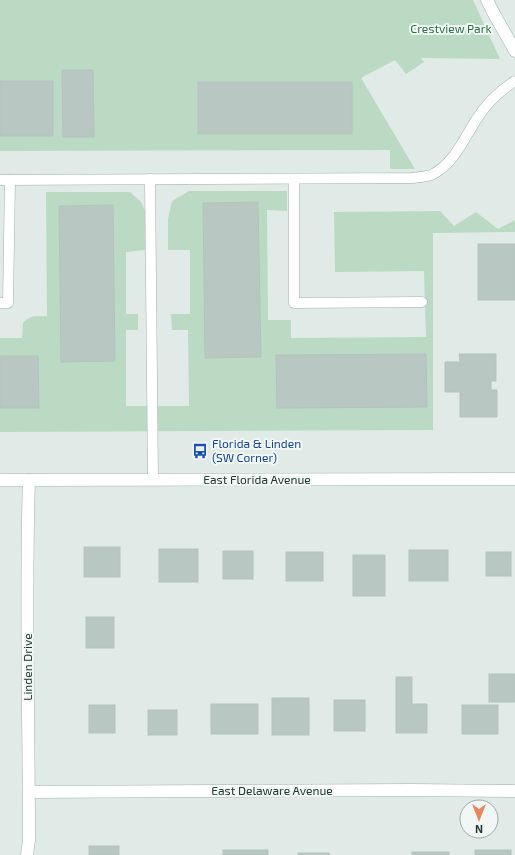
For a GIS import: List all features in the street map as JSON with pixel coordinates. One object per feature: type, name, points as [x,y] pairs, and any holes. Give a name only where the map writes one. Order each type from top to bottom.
[{"type":"street","points":[[487,0],[515,51]]},
{"type":"street","name":"East Florida Avenue","points":[[0,480],[515,479]]},
{"type":"street","name":"Linden Drive","points":[[27,855],[30,840],[27,673],[27,523],[29,480]]},
{"type":"street","name":"East Delaware Avenue","points":[[29,792],[404,790],[515,791]]},
{"type":"lane","points":[[0,303],[8,303],[5,180],[412,178],[430,175],[441,169],[453,156],[491,99],[515,81]]},
{"type":"lane","points":[[150,179],[153,480]]},
{"type":"lane","points":[[294,179],[294,303],[422,302]]},
{"type":"green space","name":"Crestview Park","points":[[0,0],[473,0],[500,59],[421,58],[424,62],[406,74],[395,60],[361,78],[415,169],[390,169],[390,150],[0,151]]},
{"type":"green space","points":[[189,191],[287,191],[287,211],[267,210],[268,320],[291,320],[291,338],[426,337],[424,271],[335,272],[334,212],[440,211],[454,226],[476,212],[498,229],[515,220],[515,232],[433,233],[433,430],[0,432],[0,338],[22,338],[23,323],[26,320],[34,316],[47,316],[46,192],[130,192],[141,202],[146,213],[145,250],[126,252],[126,314],[138,314],[138,330],[126,330],[126,406],[189,406],[188,330],[172,330],[171,314],[190,314],[190,250],[168,250],[168,219],[172,201]]},
{"type":"building","points":[[62,70],[93,70],[94,137],[63,137]]},
{"type":"building","points":[[0,81],[53,81],[53,136],[0,136]]},
{"type":"building","points":[[198,82],[352,82],[352,134],[198,134]]},
{"type":"building","points":[[258,202],[261,357],[205,358],[203,203]]},
{"type":"building","points":[[113,205],[115,361],[61,362],[59,206]]},
{"type":"building","points":[[478,244],[515,244],[515,300],[478,300]]},
{"type":"building","points":[[426,354],[427,407],[277,408],[276,355]]},
{"type":"building","points":[[459,354],[496,354],[496,381],[491,381],[491,390],[497,390],[497,417],[460,417],[460,392],[445,392],[445,362],[460,362]]},
{"type":"building","points":[[0,356],[38,356],[39,408],[0,408]]},
{"type":"building","points":[[84,547],[120,547],[120,577],[84,577]]},
{"type":"building","points":[[159,549],[198,549],[198,582],[159,582]]},
{"type":"building","points":[[409,550],[448,550],[448,581],[409,581]]},
{"type":"building","points":[[223,551],[253,551],[253,579],[223,579]]},
{"type":"building","points":[[286,552],[323,552],[323,581],[286,581]]},
{"type":"building","points":[[486,552],[511,552],[511,576],[486,576]]},
{"type":"building","points":[[353,555],[385,555],[385,596],[353,596]]},
{"type":"building","points":[[86,617],[114,617],[114,648],[86,648]]},
{"type":"building","points":[[489,674],[515,674],[515,702],[489,702]]},
{"type":"building","points":[[396,677],[412,677],[412,704],[427,704],[427,733],[396,733]]},
{"type":"building","points":[[272,698],[309,698],[309,735],[272,735]]},
{"type":"building","points":[[334,700],[365,700],[365,731],[334,731]]},
{"type":"building","points":[[211,704],[258,704],[258,734],[211,734]]},
{"type":"building","points":[[89,705],[115,705],[115,733],[89,733]]},
{"type":"building","points":[[462,705],[498,705],[498,734],[462,734]]},
{"type":"building","points":[[148,710],[177,710],[177,735],[148,735]]},
{"type":"building","points":[[89,846],[119,846],[119,855],[89,855]]},
{"type":"building","points":[[223,850],[268,850],[268,855],[223,855]]},
{"type":"building","points":[[475,850],[511,850],[511,855],[475,855]]},
{"type":"building","points":[[412,852],[449,852],[449,855],[412,855]]},
{"type":"building","points":[[298,853],[329,853],[329,855],[298,855]]},
{"type":"place","name":"Florida & Linden (SW Corner)","points":[[200,451]]}]
